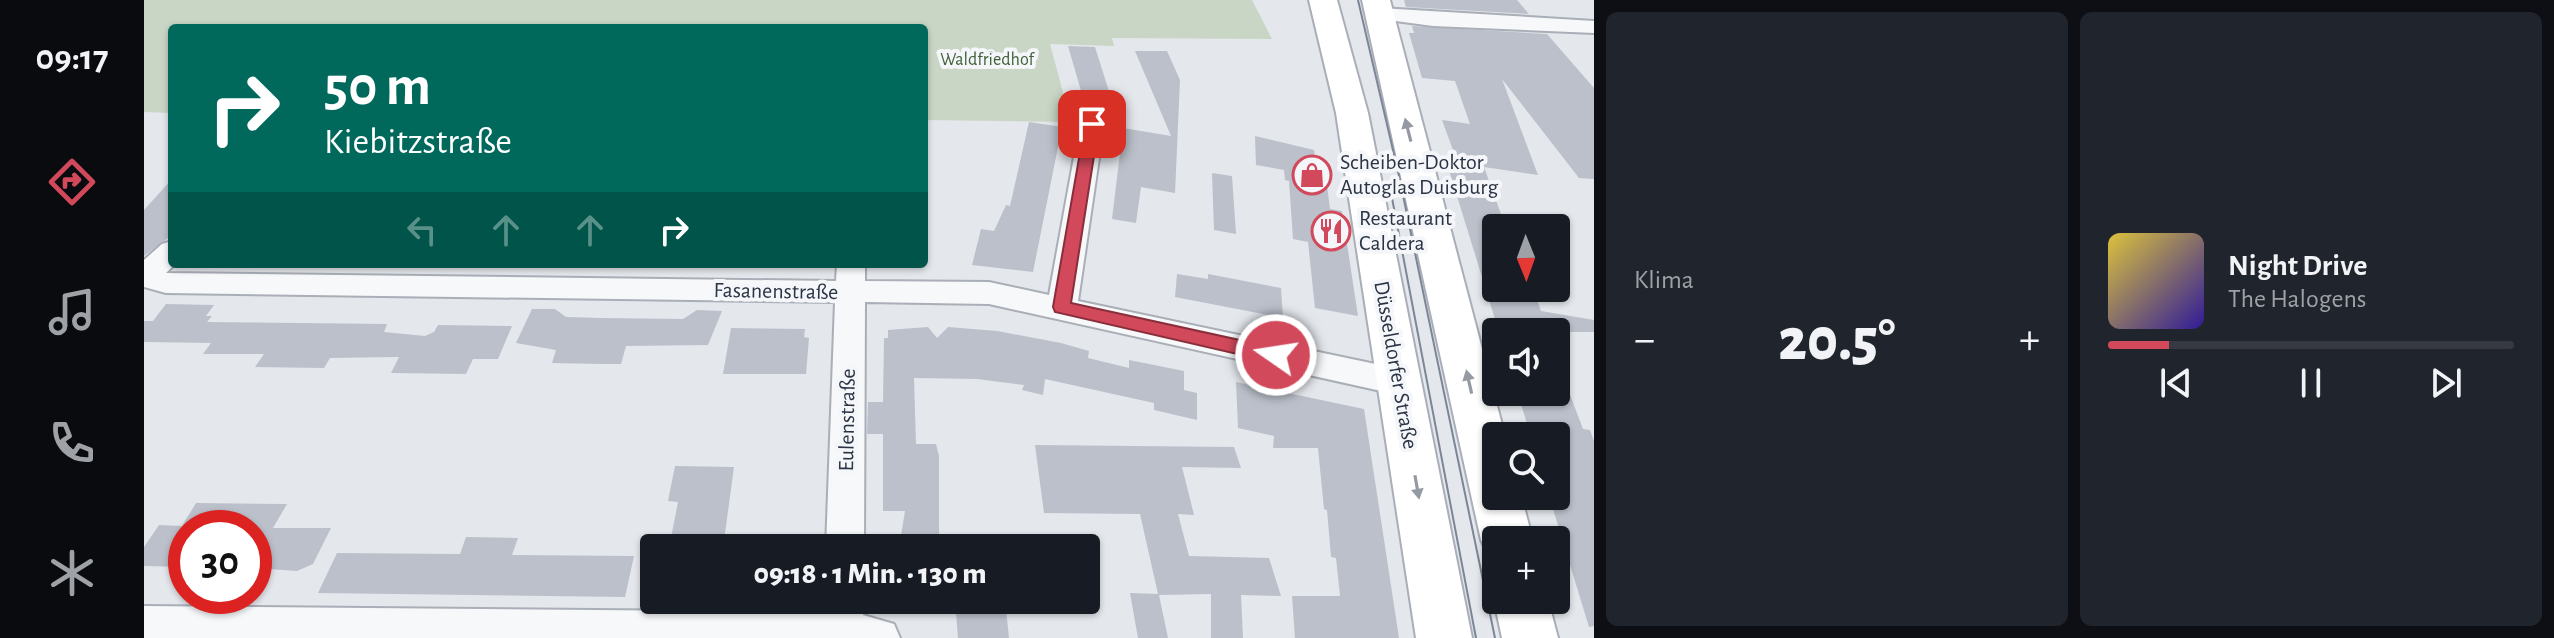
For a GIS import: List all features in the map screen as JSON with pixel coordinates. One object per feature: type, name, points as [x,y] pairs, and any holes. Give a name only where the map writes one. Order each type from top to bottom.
[{"type":"main road","name":"Düsseldorfer Straße","points":[[1323,0],[1352,113],[1444,638]]},
{"type":"main road","points":[[1378,7],[1504,526]]},
{"type":"main road","points":[[1524,614],[1530,638]]},
{"type":"street","points":[[1378,7],[1584,27],[1594,47]]},
{"type":"street","points":[[1062,307],[1092,124]]},
{"type":"street","points":[[144,276],[168,255]]},
{"type":"street","name":"Fasanenstraße","points":[[144,276],[166,283],[424,275],[851,278],[989,293],[1399,382]]},
{"type":"street","name":"Eulenstraße","points":[[845,534],[851,278]]},
{"type":"street","points":[[144,626],[191,632],[856,623]]},
{"type":"green space","name":"Waldfriedhof","points":[[144,0],[1252,0],[1272,39],[1112,38],[1114,46],[1050,44],[1071,122],[928,120],[928,24],[168,24],[168,113],[144,112]]},
{"type":"building","points":[[1404,0],[1517,0],[1529,14],[1406,7]]},
{"type":"building","points":[[1412,26],[1547,34],[1594,88],[1594,179],[1579,178],[1502,79],[1538,175],[1484,167],[1501,214],[1482,214],[1482,277],[1448,167],[1460,169],[1442,120],[1470,124],[1455,81],[1422,78],[1409,33],[1414,33]]},
{"type":"building","points":[[1068,46],[1095,47],[1112,101],[1084,101]]},
{"type":"building","points":[[1135,51],[1167,51],[1180,80],[1175,193],[1141,187],[1136,223],[1112,219],[1123,128],[1171,136]]},
{"type":"building","points":[[1029,122],[1062,127],[1033,272],[972,265],[981,229],[994,231],[1006,205],[1010,206]]},
{"type":"building","points":[[1255,136],[1314,150],[1317,169],[1325,170],[1330,209],[1342,211],[1358,316],[1315,308],[1308,242],[1293,239],[1289,181],[1285,180],[1284,170],[1256,165]]},
{"type":"building","points":[[1212,173],[1232,176],[1236,234],[1214,230]]},
{"type":"building","points":[[168,183],[168,238],[144,256],[144,210]]},
{"type":"building","points":[[1177,274],[1208,279],[1208,274],[1281,288],[1283,318],[1175,297]]},
{"type":"building","points":[[1490,302],[1538,302],[1541,311],[1594,320],[1594,332],[1570,332],[1570,318],[1495,318]]},
{"type":"building","points":[[166,304],[214,305],[206,316],[212,316],[207,322],[387,324],[384,332],[425,336],[434,332],[438,325],[512,326],[498,359],[473,359],[466,374],[391,373],[399,357],[330,358],[324,368],[255,367],[264,354],[203,354],[211,343],[144,342],[144,321],[153,321]]},
{"type":"building","points":[[532,309],[555,309],[566,317],[683,319],[697,310],[722,311],[708,345],[626,346],[621,364],[601,364],[552,363],[556,350],[516,343]]},
{"type":"building","points":[[928,327],[937,338],[948,327],[997,331],[1061,343],[1089,351],[1088,358],[1129,368],[1129,360],[1184,371],[1184,390],[1197,393],[1197,420],[1154,410],[1154,403],[1045,379],[1043,395],[1022,390],[1024,385],[977,379],[914,378],[916,444],[936,444],[939,456],[939,534],[901,534],[905,511],[883,511],[883,434],[867,434],[868,402],[883,402],[884,338],[888,338],[888,330]]},
{"type":"building","points":[[731,328],[805,329],[804,337],[809,338],[806,374],[723,374]]},
{"type":"building","points":[[1236,382],[1364,409],[1399,638],[1295,638],[1292,596],[1340,596],[1336,558],[1331,557],[1318,448],[1273,448],[1274,436],[1238,428]]},
{"type":"building","points":[[1570,395],[1583,429],[1590,430],[1594,441],[1594,626],[1589,627],[1570,565],[1570,526],[1558,526],[1553,510],[1570,510],[1570,422],[1527,422],[1521,406],[1570,406]]},
{"type":"building","points":[[1035,445],[1234,447],[1241,468],[1182,467],[1194,515],[1178,514],[1189,556],[1269,558],[1281,596],[1241,595],[1243,638],[1211,638],[1211,594],[1159,595],[1168,638],[1138,638],[1130,593],[1158,594],[1140,514],[1044,513]]},
{"type":"building","points":[[675,466],[734,467],[725,534],[672,534],[678,502],[668,501]]},
{"type":"building","points":[[196,503],[287,504],[273,528],[331,528],[313,564],[297,571],[272,569],[272,510],[192,510]]},
{"type":"building","points":[[159,525],[168,525],[168,567],[144,566],[144,547]]},
{"type":"building","points":[[466,537],[518,538],[512,555],[634,556],[625,597],[318,593],[337,553],[460,554]]},
{"type":"building","points":[[956,614],[1006,614],[1009,638],[958,638]]},
{"type":"tram line","points":[[1358,0],[1399,176],[1495,638]]},
{"type":"tram line","points":[[1392,198],[1476,638]]},
{"type":"place","name":"Scheiben-Doktor Autoglas Duisburg","points":[[1312,175]]},
{"type":"place","name":"Restaurant Caldera","points":[[1331,231]]},
{"type":"route","points":[[1092,124],[1062,307],[1276,355]]}]
